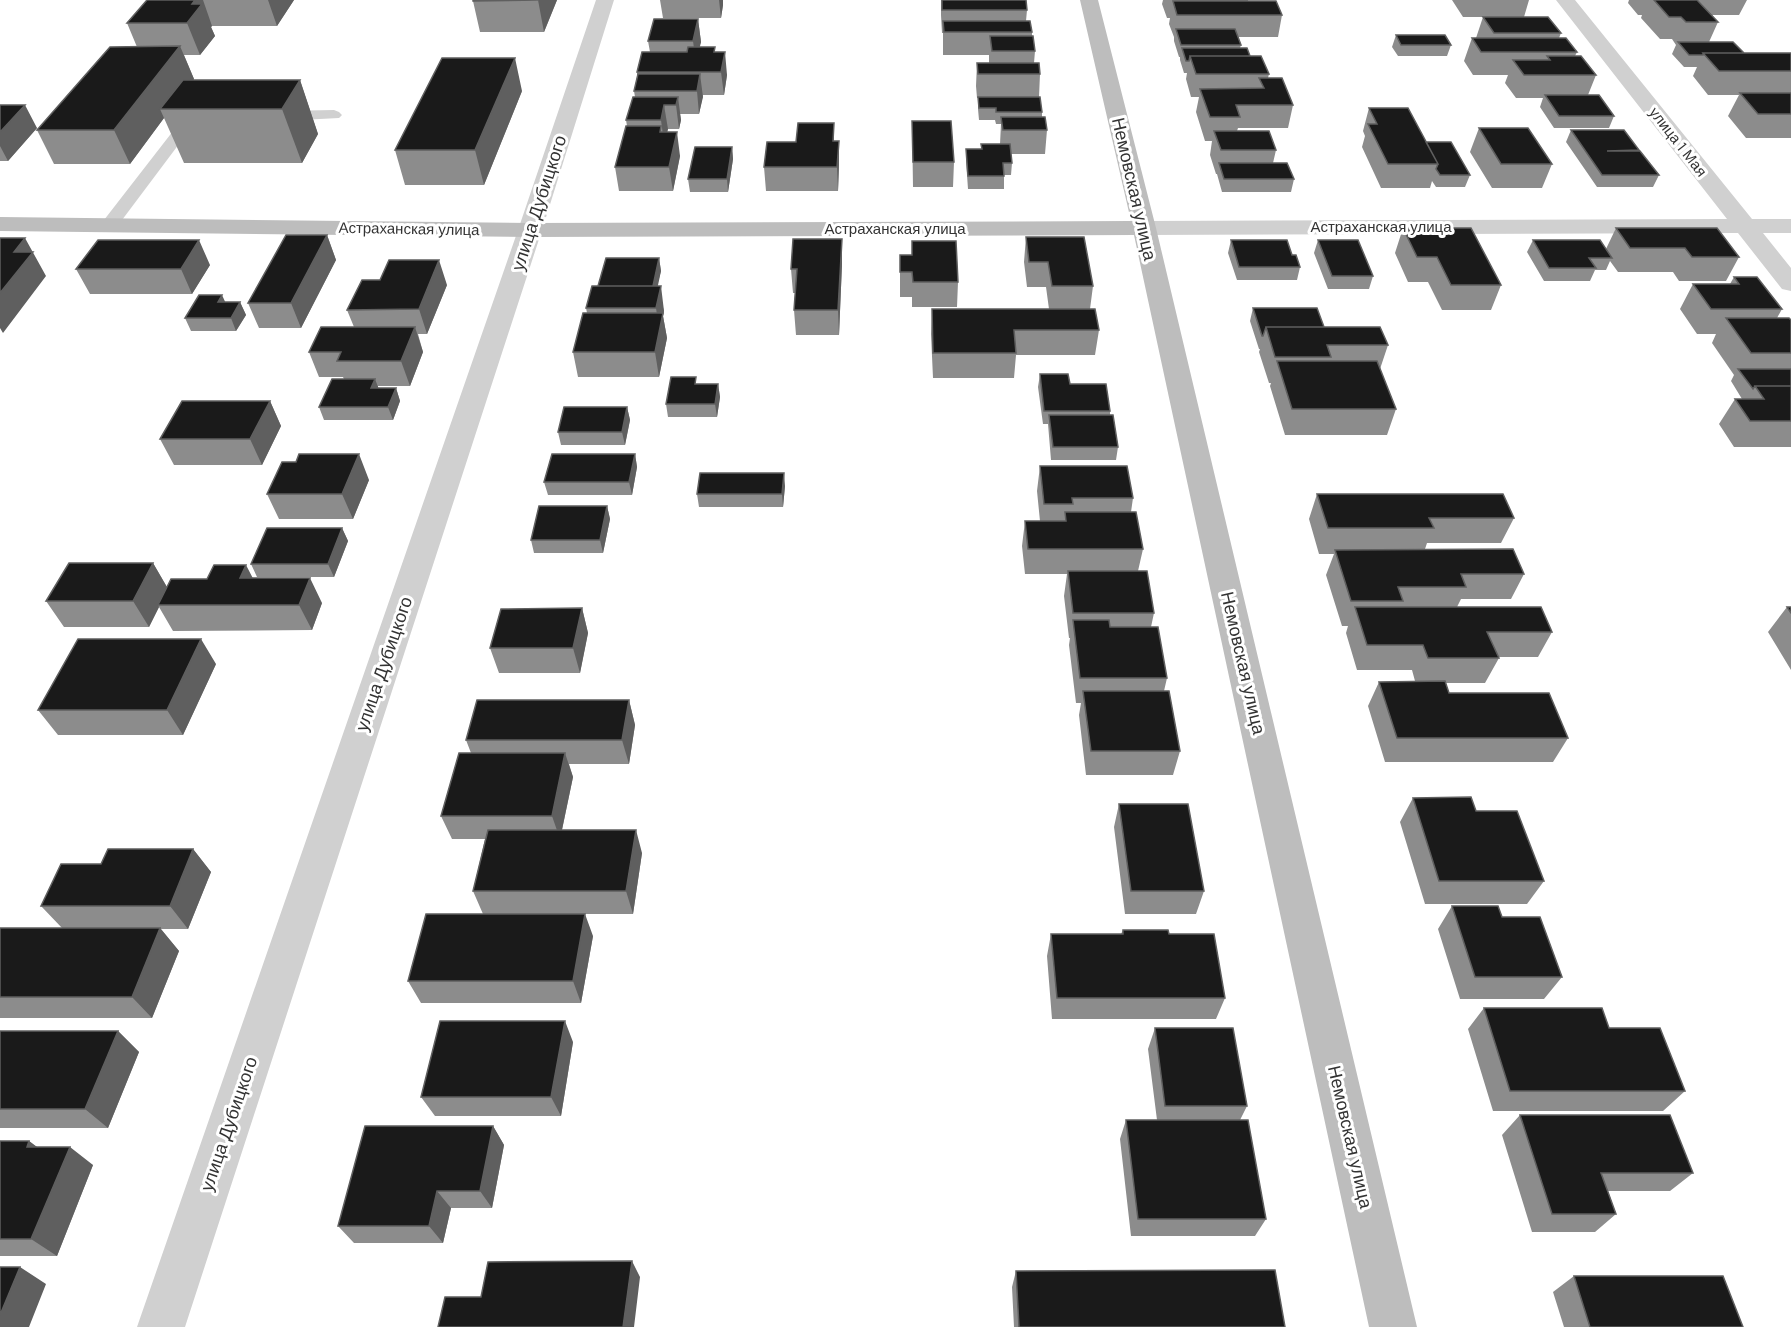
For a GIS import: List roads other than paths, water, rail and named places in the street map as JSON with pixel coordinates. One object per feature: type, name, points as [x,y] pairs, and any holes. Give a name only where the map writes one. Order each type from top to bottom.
[{"type":"street","name":"улица Дубицкого","points":[[160,1327],[530,230],[605,0]]},
{"type":"street","name":"Немовская улица","points":[[1089,0],[1144,228],[1393,1327]]},
{"type":"street","name":"улица 1 Мая","points":[[1564,0],[1791,284]]},
{"type":"street","name":"Астраханская улица","points":[[0,224],[530,230],[1791,226]]},
{"type":"lane","points":[[263,116],[334,115]]},
{"type":"lane","points":[[110,224],[192,117],[215,116]]}]
